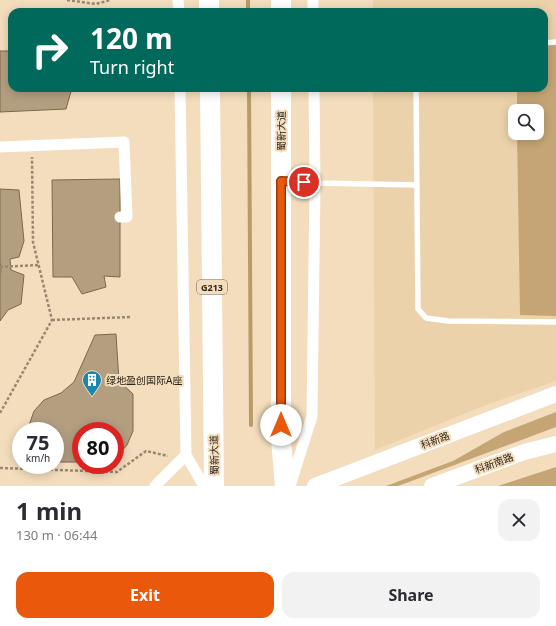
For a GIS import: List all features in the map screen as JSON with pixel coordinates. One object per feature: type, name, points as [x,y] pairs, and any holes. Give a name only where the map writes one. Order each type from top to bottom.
[{"type":"highway","name":"蜀新大道","points":[[210,92],[214,486]]},
{"type":"highway","name":"蜀新大道","points":[[281,92],[281,440],[286,486]]},
{"type":"main road","name":"科新路","points":[[315,486],[556,394]]},
{"type":"main road","name":"科新南路","points":[[432,486],[524,452],[556,444]]},
{"type":"street","points":[[180,92],[186,455],[204,486]]},
{"type":"street","points":[[290,486],[312,416],[315,183],[314,92]]},
{"type":"street","points":[[0,147],[124,142],[127,217],[120,217]]},
{"type":"street","points":[[155,486],[186,455]]},
{"type":"lane","points":[[416,92],[418,309],[426,318],[448,321],[556,322]]},
{"type":"lane","points":[[281,181],[315,183],[417,184]]},
{"type":"path","points":[[67,0],[96,4],[110,0]]},
{"type":"path","points":[[0,413],[52,320],[33,242],[31,151]]},
{"type":"path","points":[[0,267],[38,265]]},
{"type":"path","points":[[52,320],[131,317]]},
{"type":"path","points":[[0,468],[117,472],[146,451],[169,456]]},
{"type":"shaded area","points":[[373,0],[556,0],[556,381],[486,405],[375,450],[373,92],[548,92],[548,8],[373,8]]},
{"type":"shaded area","points":[[556,44],[556,316],[520,315],[517,140],[544,140],[544,104],[517,104],[517,92],[548,92],[548,45]]},
{"type":"shaded area","points":[[556,412],[556,427],[398,486],[386,486],[453,461],[504,432]]},
{"type":"shaded area","points":[[556,467],[556,486],[498,486]]},
{"type":"building","points":[[0,51],[8,51],[8,92],[71,92],[66,109],[0,112]]},
{"type":"building","points":[[120,179],[120,277],[104,276],[106,287],[82,294],[72,277],[53,277],[52,180]]},
{"type":"building","points":[[0,189],[19,190],[24,241],[19,257],[10,259],[11,270],[24,275],[21,304],[8,310],[0,321],[1,272]]},
{"type":"building","name":"绿地盈创国际A座","points":[[116,334],[119,381],[133,394],[133,431],[124,448],[124,422],[72,422],[72,462],[64,462],[64,422],[30,422],[34,411],[44,400],[61,393],[74,382],[95,335]]},
{"type":"waterway","points":[[248,0],[248,8]]},
{"type":"waterway","points":[[249,92],[251,425]]},
{"type":"place","name":"绿地盈创国际A座","points":[[92,397]]},
{"type":"route","points":[[281,425],[281,181],[304,182]]}]
